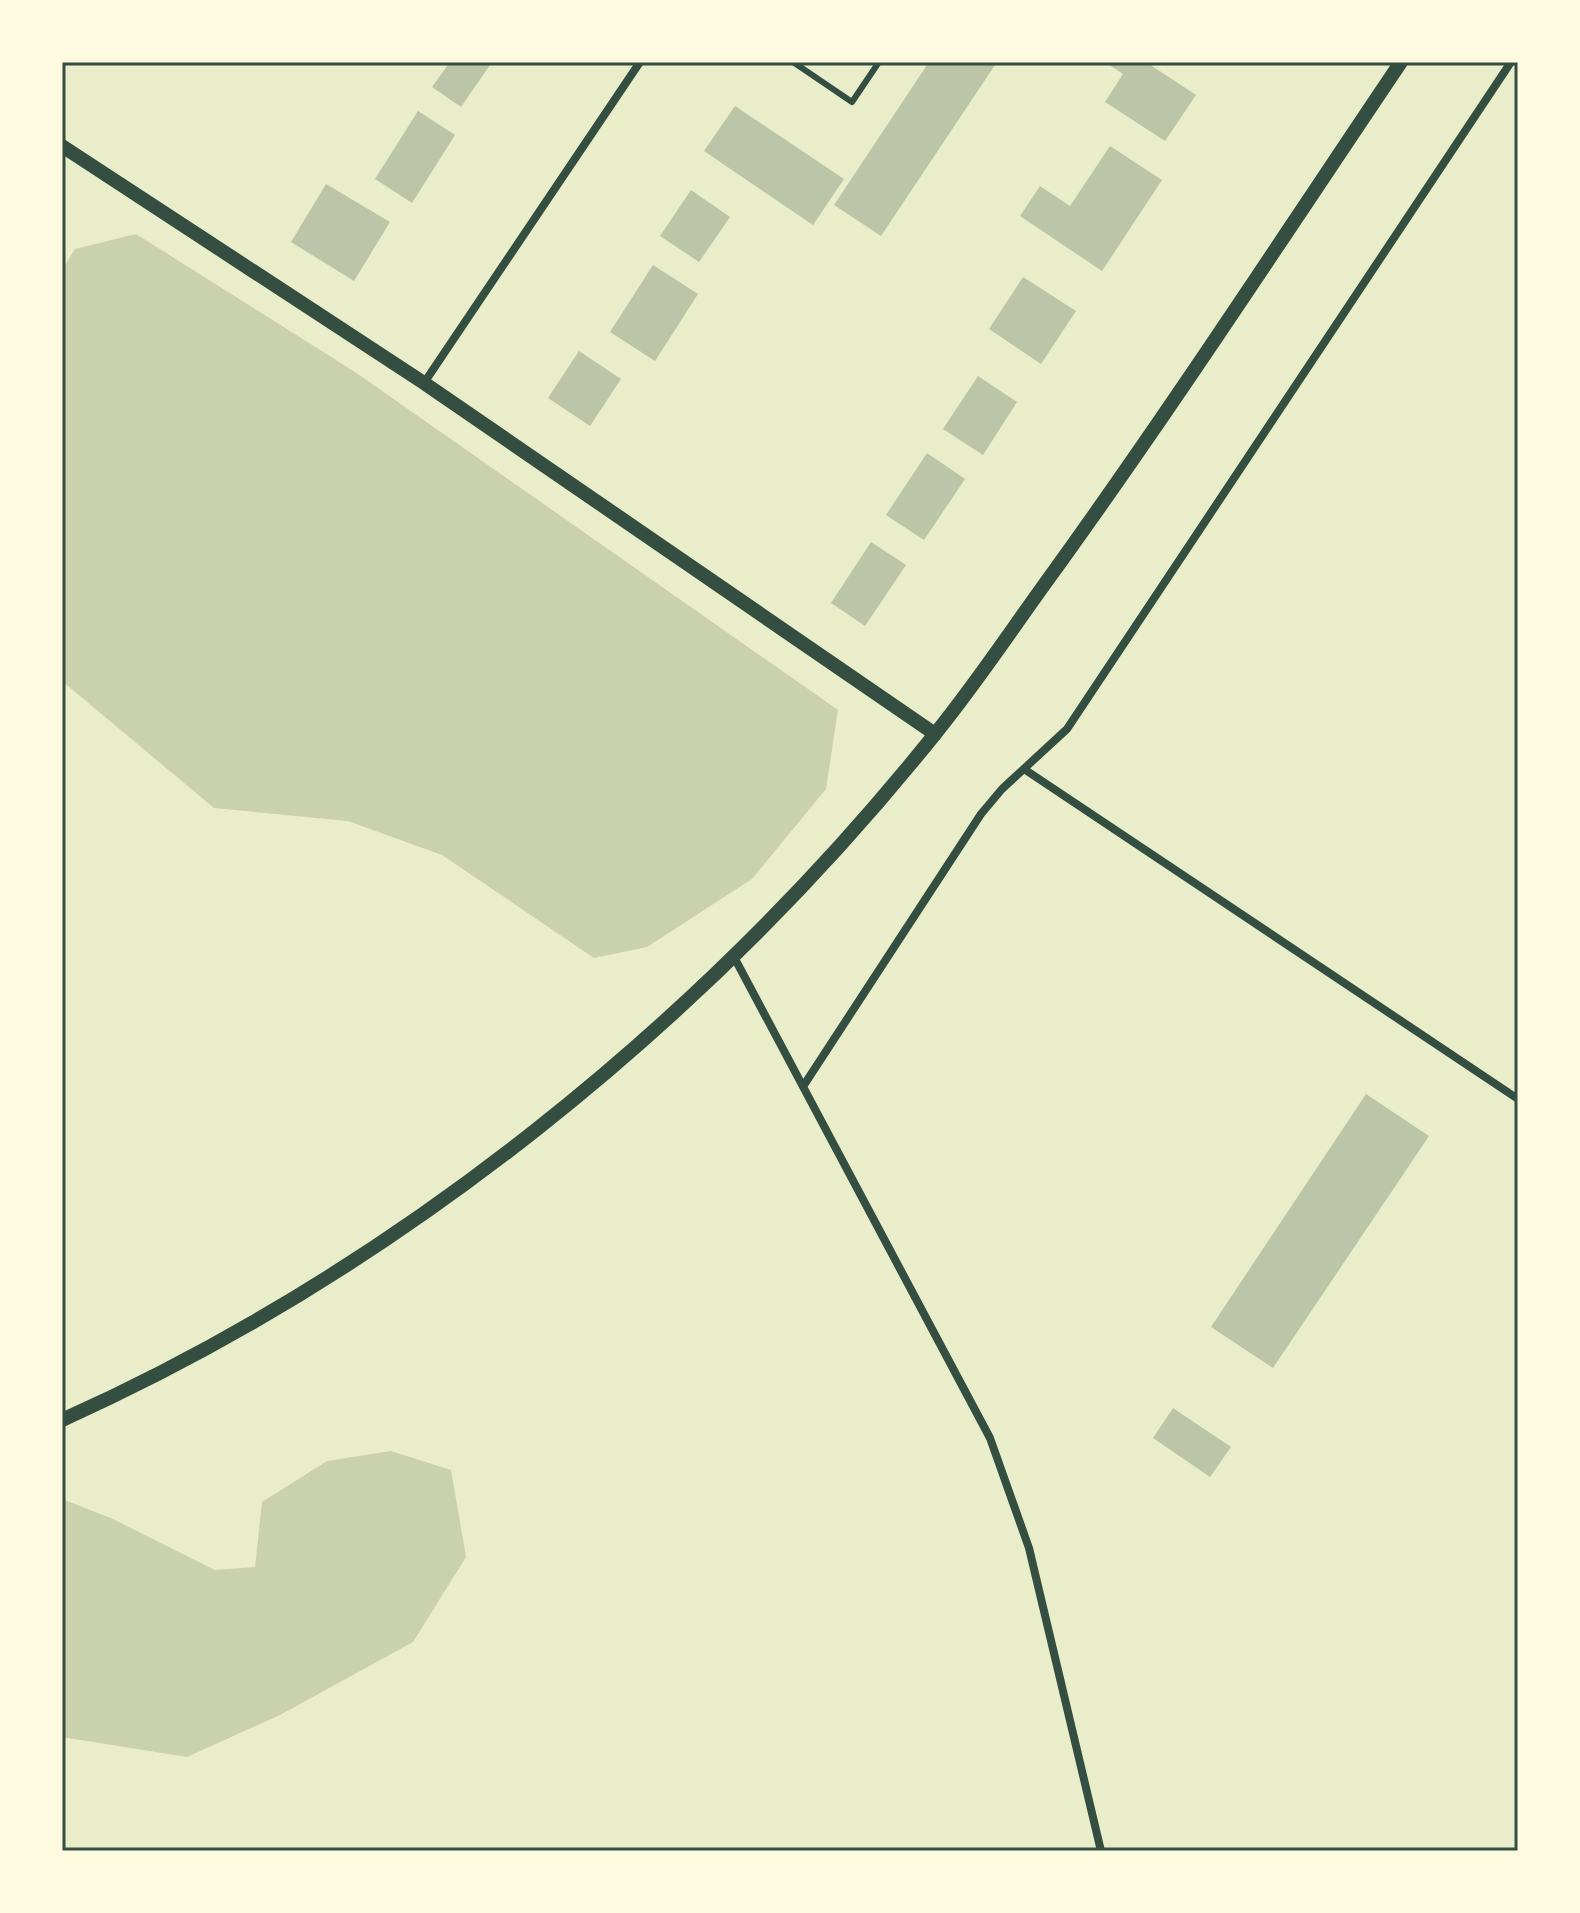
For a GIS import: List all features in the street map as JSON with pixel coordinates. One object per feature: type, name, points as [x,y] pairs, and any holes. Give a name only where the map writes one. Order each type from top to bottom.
[{"type":"street","points":[[424,383],[640,62]]},
{"type":"street","points":[[62,1420],[216,1343],[325,1278],[498,1160],[580,1095],[734,957],[860,822],[935,734],[1129,468],[1401,62]]},
{"type":"street","points":[[804,1085],[981,814],[1067,729],[1511,62]]},
{"type":"street","points":[[62,146],[424,383],[935,734]]},
{"type":"street","points":[[1024,769],[1518,1099]]},
{"type":"street","points":[[734,957],[966,1389],[1006,1478],[1029,1548],[1101,1851]]},
{"type":"lane","points":[[793,62],[852,102],[879,62]]},
{"type":"green space","points":[[136,234],[355,372],[838,710],[826,789],[752,879],[647,947],[594,958],[442,855],[348,821],[214,808],[62,681],[62,270],[75,249]]},
{"type":"green space","points":[[391,1451],[451,1470],[466,1557],[413,1642],[280,1715],[187,1757],[62,1737],[62,1499],[113,1519],[215,1570],[255,1567],[262,1502],[327,1461]]},
{"type":"building","points":[[450,62],[492,62],[461,107],[432,87]]},
{"type":"building","points":[[929,62],[997,62],[881,236],[834,205]]},
{"type":"building","points":[[1105,62],[1146,62],[1196,95],[1165,141],[1105,102],[1123,74]]},
{"type":"building","points":[[735,106],[844,179],[813,225],[704,151]]},
{"type":"building","points":[[418,111],[455,135],[412,203],[375,179]]},
{"type":"building","points":[[1110,146],[1162,180],[1102,271],[1020,216],[1040,186],[1070,206]]},
{"type":"building","points":[[326,184],[390,222],[354,281],[291,242]]},
{"type":"building","points":[[691,190],[730,217],[699,262],[660,236]]},
{"type":"building","points":[[653,265],[698,294],[655,361],[610,332]]},
{"type":"building","points":[[1023,277],[1076,311],[1041,364],[989,329]]},
{"type":"building","points":[[579,351],[621,379],[590,426],[548,398]]},
{"type":"building","points":[[978,376],[1017,402],[983,455],[943,429]]},
{"type":"building","points":[[927,453],[965,479],[924,540],[886,515]]},
{"type":"building","points":[[871,542],[906,565],[865,626],[831,603]]},
{"type":"building","points":[[1366,1094],[1429,1136],[1273,1368],[1211,1327]]},
{"type":"building","points":[[1173,1408],[1231,1447],[1210,1477],[1153,1438]]}]
